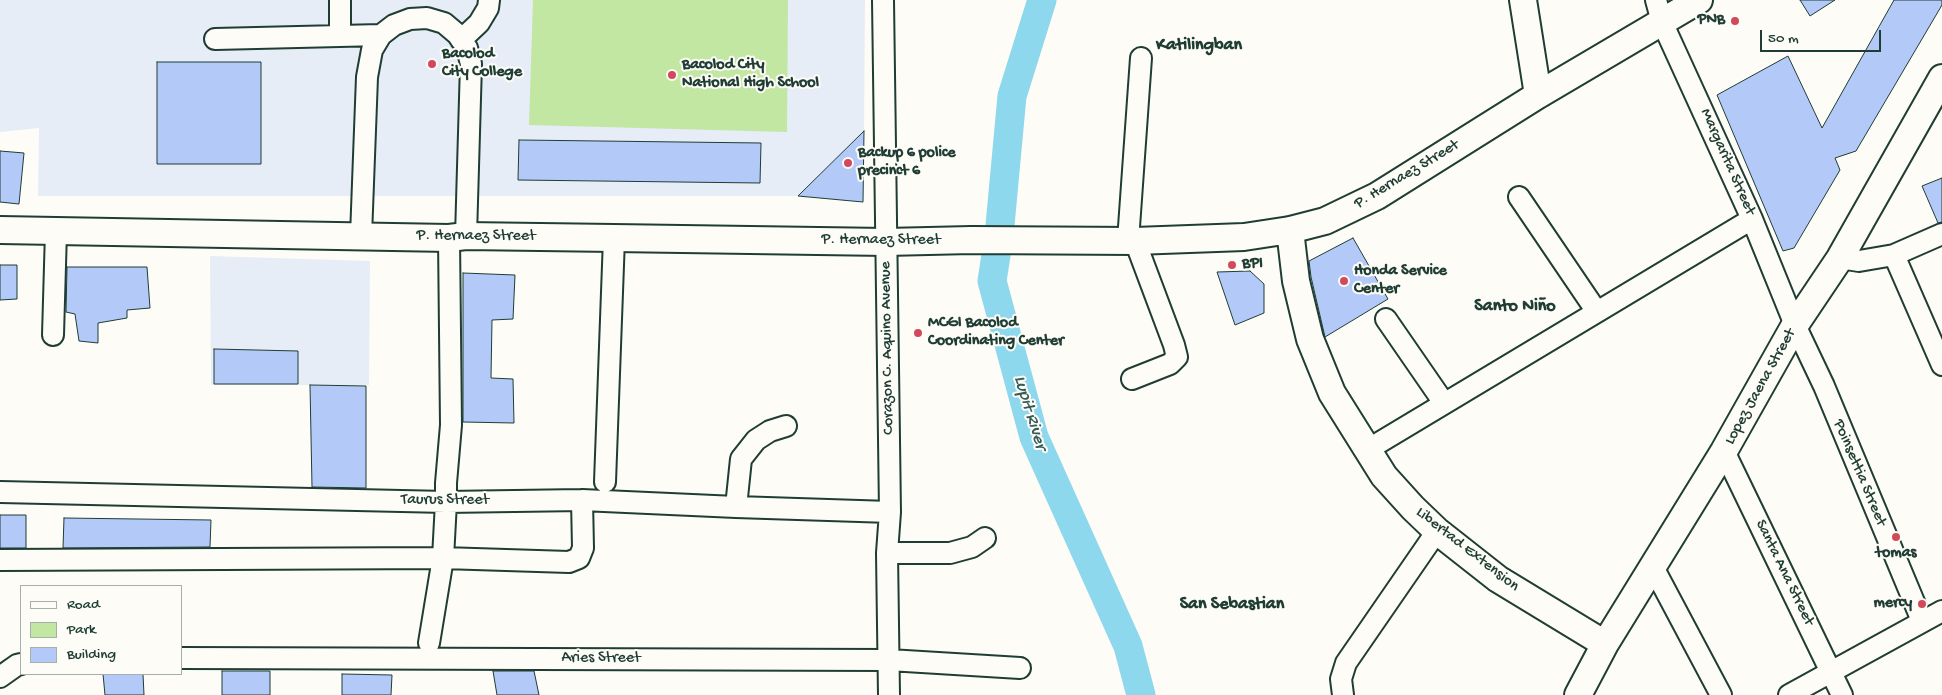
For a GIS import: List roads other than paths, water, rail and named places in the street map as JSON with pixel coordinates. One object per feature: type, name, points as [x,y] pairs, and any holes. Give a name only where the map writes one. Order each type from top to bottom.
[{"type":"main road","points":[[1523,0],[1538,95]]},
{"type":"main road","name":"P. Hernaez Street","points":[[0,230],[886,242],[971,240],[1131,241],[1244,237],[1290,230],[1325,221],[1377,196],[1538,95],[1659,11],[1699,0]]},
{"type":"main road","name":"Lopez Jaena Street","points":[[1578,695],[1605,644],[1724,451],[1795,325],[1840,258],[1940,88]]},
{"type":"main road","name":"Libertad Extension","points":[[1290,230],[1296,281],[1310,339],[1332,393],[1384,476],[1437,531],[1498,579],[1605,644]]},
{"type":"street","points":[[340,0],[340,36]]},
{"type":"street","points":[[461,40],[479,23],[488,8],[489,0]]},
{"type":"street","name":"Corazon C. Aquino Avenue","points":[[883,0],[890,512],[887,553],[889,695]]},
{"type":"street","name":"Margarita Street","points":[[1659,11],[1752,219],[1795,325]]},
{"type":"street","points":[[361,236],[367,77],[372,50],[381,35],[394,25],[410,19],[427,18],[444,23],[457,34],[467,48],[471,64],[458,237],[451,425],[443,558],[429,643]]},
{"type":"street","points":[[216,39],[381,35]]},
{"type":"street","points":[[1132,379],[1170,364],[1177,357],[1174,345],[1131,241],[1141,58]]},
{"type":"street","points":[[1519,197],[1597,312]]},
{"type":"street","points":[[1367,450],[1752,219]]},
{"type":"street","points":[[53,335],[56,231]]},
{"type":"street","points":[[1840,258],[1859,261],[1894,255],[1942,234]]},
{"type":"street","points":[[605,482],[614,238]]},
{"type":"street","points":[[1894,255],[1942,365]]},
{"type":"street","points":[[1386,319],[1444,403]]},
{"type":"street","name":"Poinsettia Street","points":[[1795,325],[1824,386],[1922,621]]},
{"type":"street","points":[[736,508],[742,459],[756,440],[770,431],[786,426]]},
{"type":"street","name":"Santa Ana Street","points":[[1724,451],[1842,695]]},
{"type":"street","name":"Taurus Street","points":[[0,492],[446,502],[582,500],[736,508],[890,512]]},
{"type":"street","points":[[0,560],[443,558],[568,562],[580,558],[583,548],[582,500]]},
{"type":"street","points":[[1343,695],[1341,678],[1346,663],[1437,531]]},
{"type":"street","points":[[887,553],[950,553],[972,547],[985,538]]},
{"type":"street","points":[[1653,567],[1722,695]]},
{"type":"street","points":[[1789,695],[1942,611]]},
{"type":"street","name":"Aries Street","points":[[182,658],[890,660],[1020,668]]},
{"type":"street","points":[[0,678],[20,664]]},
{"type":"waterway","name":"Lupit River","points":[[1042,0],[1012,96],[999,236],[992,281],[1034,437],[1128,646],[1141,695]]},
{"type":"place","name":"PNB","points":[[1735,21]]},
{"type":"place","name":"Bacolod City College","points":[[432,64]]},
{"type":"place","name":"Bacolod City National High School","points":[[672,75]]},
{"type":"place","name":"Backup 6 police precinct 6","points":[[848,163]]},
{"type":"place","name":"BPI","points":[[1232,265]]},
{"type":"place","name":"Honda Service Center","points":[[1344,281]]},
{"type":"place","name":"MCGI Bacolod Coordinating Center","points":[[918,333]]},
{"type":"place","name":"tomas","points":[[1896,537]]},
{"type":"place","name":"mercy","points":[[1922,604]]},
{"type":"district","name":"Katilingban","points":[[1199,46]]},
{"type":"district","name":"Santo Niño","points":[[1515,307]]},
{"type":"district","name":"San Sebastian","points":[[1232,605]]}]
